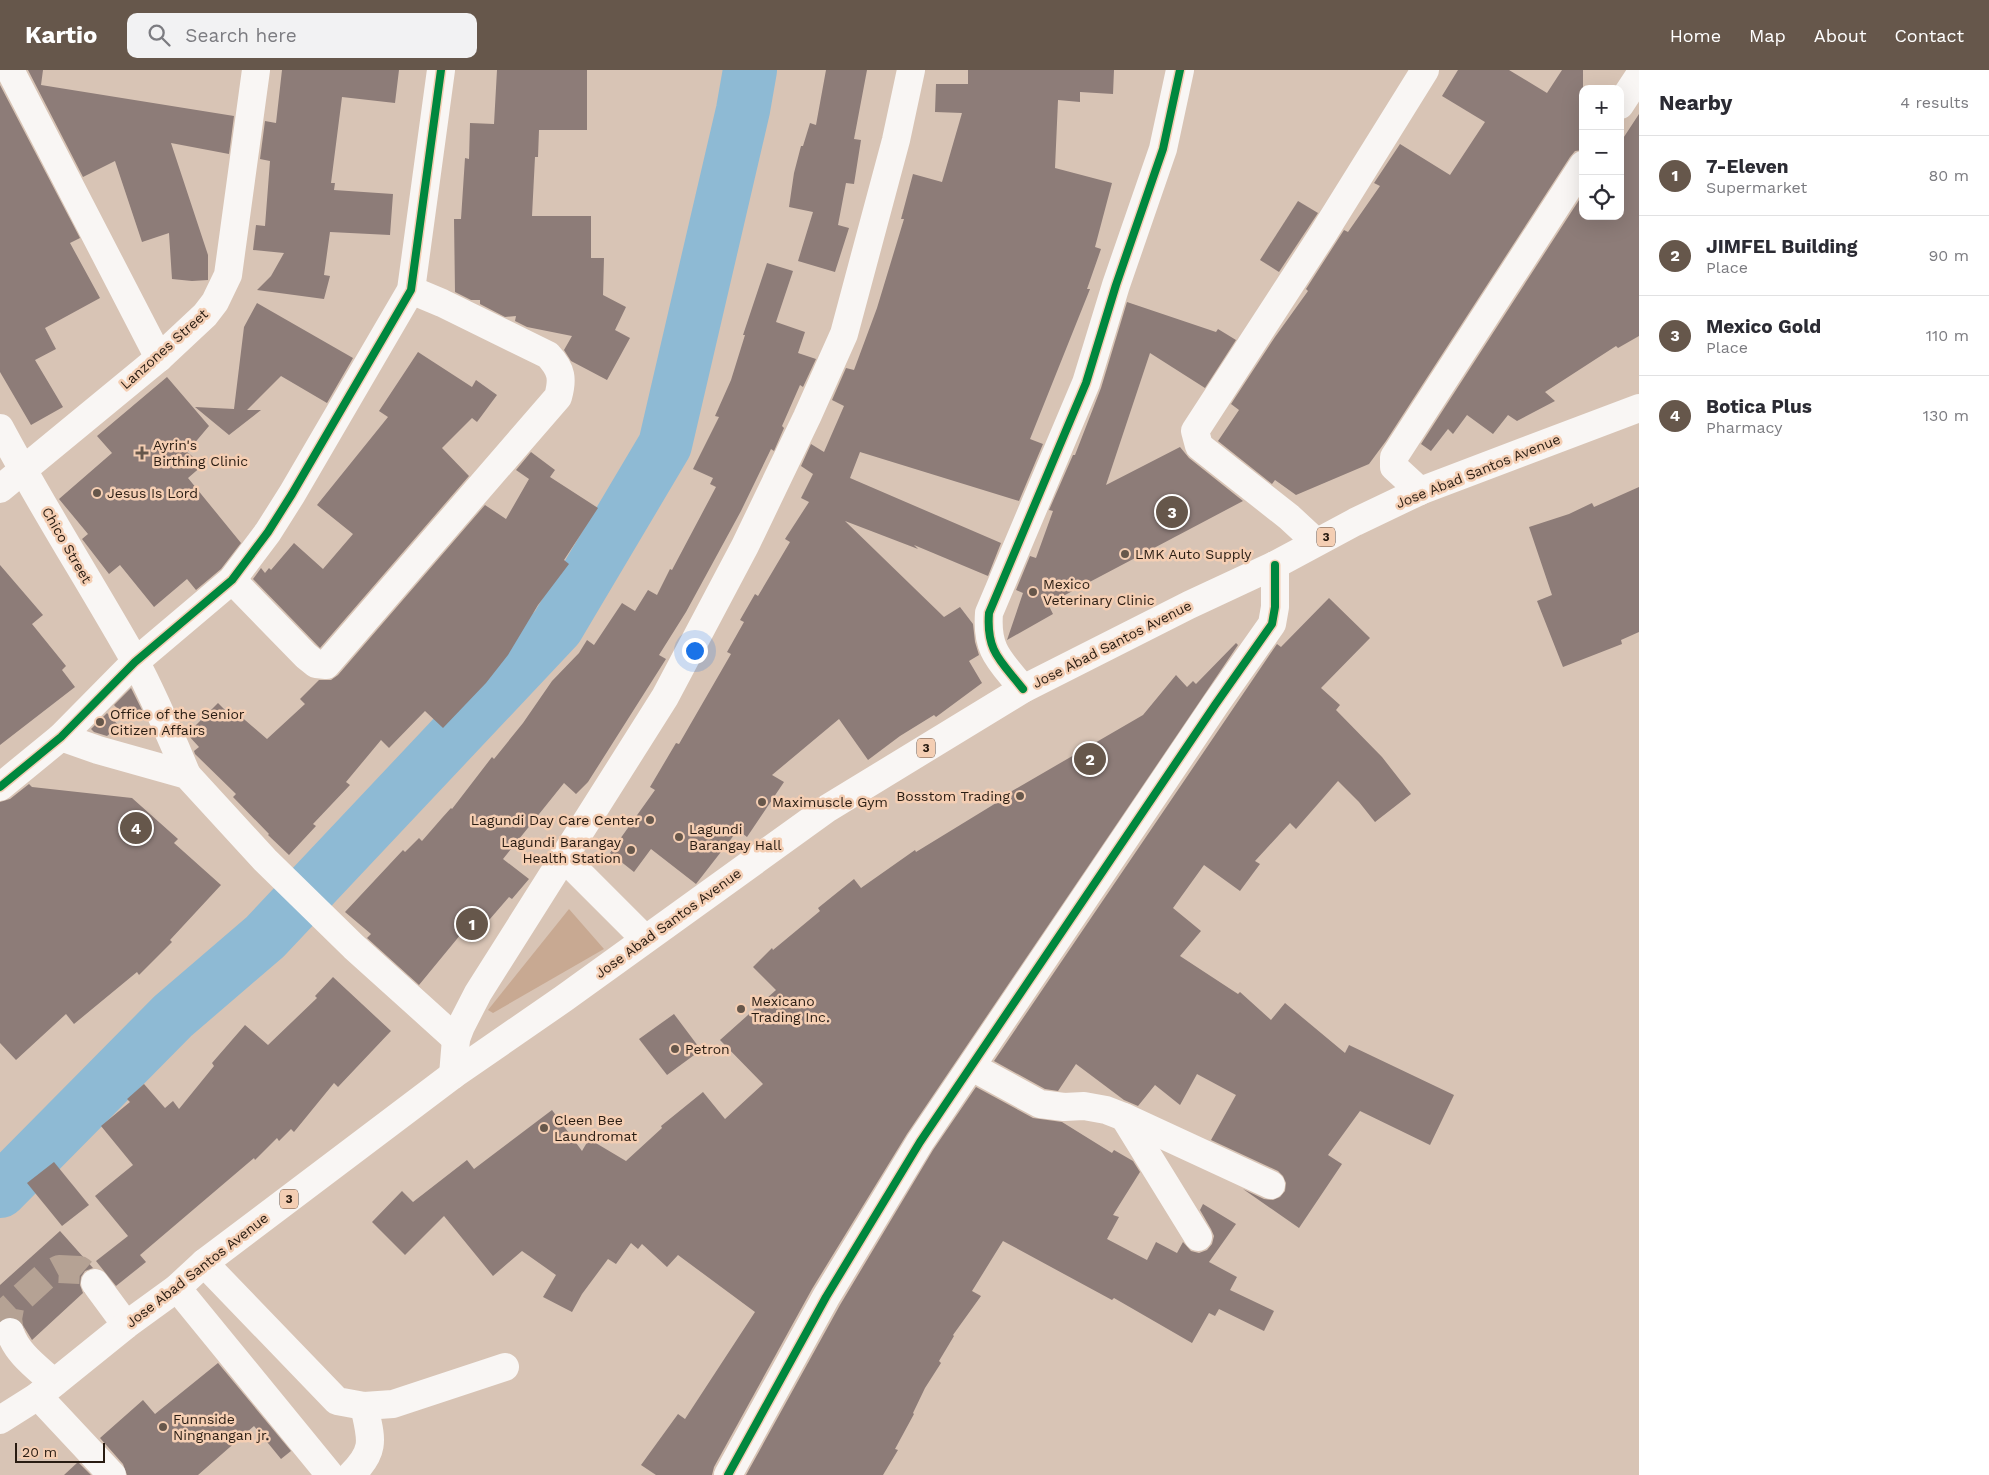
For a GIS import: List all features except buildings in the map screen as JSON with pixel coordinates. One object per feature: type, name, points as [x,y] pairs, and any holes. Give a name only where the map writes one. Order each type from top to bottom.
[{"type":"main road","points":[[10,70],[159,358]]},
{"type":"main road","name":"Lanzones Street","points":[[0,489],[159,358],[205,315],[215,302],[228,275],[256,70]]},
{"type":"main road","points":[[0,787],[61,737],[135,662],[232,580],[288,502],[411,290],[441,70]]},
{"type":"main road","points":[[453,1075],[456,1038],[461,1026],[493,968],[670,688],[744,546],[844,334],[896,140],[911,70]]},
{"type":"main road","points":[[1024,689],[994,652],[990,640],[990,613],[1086,383],[1116,286],[1163,149],[1180,70]]},
{"type":"main road","points":[[1316,542],[1290,517],[1199,446],[1195,431],[1324,234],[1425,70]]},
{"type":"main road","points":[[1624,100],[1639,76]]},
{"type":"main road","points":[[1420,491],[1394,467],[1394,457],[1579,171]]},
{"type":"main road","points":[[232,580],[306,656],[316,664],[326,665],[558,397],[562,382],[557,365],[548,356],[442,303],[411,290]]},
{"type":"main road","name":"Jose Abad Santos Avenue","points":[[0,1420],[46,1390],[126,1325],[177,1288],[204,1263],[453,1075],[563,999],[828,808],[1024,689],[1189,604],[1275,565],[1316,542],[1420,491],[1639,408]]},
{"type":"main road","name":"Chico Street","points":[[0,428],[22,470],[135,662],[160,712],[187,776]]},
{"type":"main road","points":[[728,1475],[826,1297],[920,1142],[1215,705],[1272,624],[1275,607],[1275,565]]},
{"type":"main road","points":[[61,737],[187,776],[265,860],[354,947],[456,1038]]},
{"type":"main road","points":[[564,857],[645,939]]},
{"type":"main road","points":[[972,1067],[1040,1104],[1064,1107],[1084,1106],[1106,1110],[1271,1185]]},
{"type":"main road","points":[[1124,1117],[1198,1237]]},
{"type":"main road","points":[[204,1263],[336,1401],[364,1406],[393,1404],[505,1367]]},
{"type":"main road","points":[[95,1283],[126,1325]]},
{"type":"main road","points":[[177,1288],[330,1475]]},
{"type":"main road","points":[[10,1332],[20,1351],[46,1390],[112,1475]]},
{"type":"main road","points":[[351,1475],[364,1463],[372,1440],[364,1406]]},
{"type":"shaded area","points":[[569,909],[604,949],[493,1013],[488,1010]]},
{"type":"waterway","points":[[0,1191],[173,1016],[265,937],[557,627],[665,445],[743,110],[750,70]]},
{"type":"tunnel","points":[[10,1332],[8,1319],[10,1308],[44,1277],[59,1269],[80,1270],[95,1283]]},
{"type":"cycle path","points":[[0,787],[61,737],[135,662],[232,580],[268,532],[292,494],[411,290],[441,70]]},
{"type":"cycle path","points":[[1023,689],[1002,663],[993,647],[990,637],[989,613],[1086,383],[1116,285],[1163,149],[1180,70]]},
{"type":"cycle path","points":[[728,1475],[826,1297],[920,1142],[1215,705],[1272,624],[1275,607],[1275,565]]},
{"type":"place","name":"Ayrin's Birthing Clinic","points":[[142,453]]},
{"type":"place","name":"Jesus Is Lord","points":[[97,493]]},
{"type":"place","name":"Mexico Gold","points":[[1172,512]]},
{"type":"place","name":"LMK Auto Supply","points":[[1125,554]]},
{"type":"place","name":"Mexico Veterinary Clinic","points":[[1033,592]]},
{"type":"place","name":"Office of the Senior Citizen Affairs","points":[[100,722]]},
{"type":"place","name":"JIMFEL Building","points":[[1090,759]]},
{"type":"place","name":"Bosstom Trading","points":[[1020,796]]},
{"type":"place","name":"Maximuscle Gym","points":[[762,802]]},
{"type":"place","name":"Lagundi Day Care Center","points":[[650,820]]},
{"type":"place","name":"Botica Plus","points":[[136,828]]},
{"type":"place","name":"Lagundi Barangay Hall","points":[[679,837]]},
{"type":"place","name":"Lagundi Barangay Health Station","points":[[631,850]]},
{"type":"place","name":"7-Eleven","points":[[472,924]]},
{"type":"place","name":"Mexicano Trading Inc.","points":[[741,1009]]},
{"type":"place","name":"Petron","points":[[675,1049]]},
{"type":"place","name":"Cleen Bee Laundromat","points":[[544,1128]]},
{"type":"place","name":"Funnside Ningnangan jr.","points":[[163,1427]]}]
